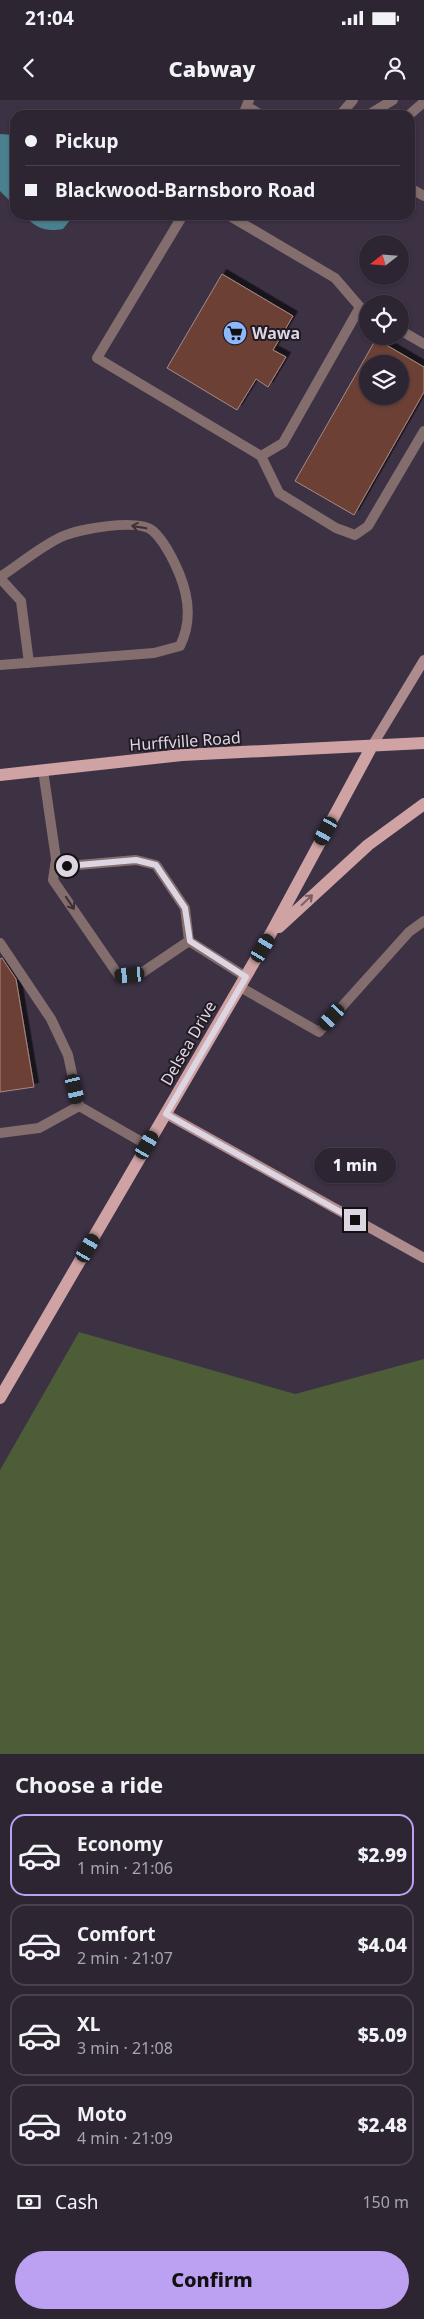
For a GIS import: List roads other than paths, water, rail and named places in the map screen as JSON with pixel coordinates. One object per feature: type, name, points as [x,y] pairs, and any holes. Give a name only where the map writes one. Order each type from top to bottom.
[{"type":"main road","points":[[372,746],[424,660]]},
{"type":"main road","points":[[372,746],[424,743]]},
{"type":"main road","name":"Hurffville Road","points":[[0,775],[182,755],[372,746]]},
{"type":"main road","name":"Delsea Drive","points":[[0,1398],[271,933],[372,746]]},
{"type":"main road","points":[[271,933],[368,844],[424,804]]},
{"type":"main road","points":[[166,1114],[424,1258]]},
{"type":"lane","points":[[345,110],[354,100]]},
{"type":"lane","points":[[376,110],[393,100]]},
{"type":"lane","points":[[180,220],[97,358],[261,456],[279,493],[336,528],[355,534],[368,526],[424,431]]},
{"type":"lane","points":[[236,220],[335,278],[359,304]]},
{"type":"lane","points":[[261,456],[284,443],[359,318]]},
{"type":"lane","points":[[409,335],[424,344]]},
{"type":"lane","points":[[0,665],[28,663],[154,653],[180,646],[187,632],[188,618],[184,585],[173,558],[153,531],[140,525],[110,526],[62,537],[0,577],[21,601],[28,663]]},
{"type":"lane","points":[[43,770],[56,860],[54,880],[119,976],[140,974],[190,941]]},
{"type":"lane","points":[[56,860],[67,866],[136,860],[156,865],[185,908],[190,941],[243,982],[319,1032],[409,932],[424,921]]},
{"type":"lane","points":[[0,943],[51,1019],[68,1055],[79,1106],[147,1145]]},
{"type":"lane","points":[[0,1133],[39,1128],[79,1106]]},
{"type":"water","points":[[0,134],[10,135],[10,201],[0,191]]},
{"type":"water","points":[[29,220],[70,220],[63,229],[51,230],[41,228]]},
{"type":"place","name":"Wawa","points":[[235,333]]}]
